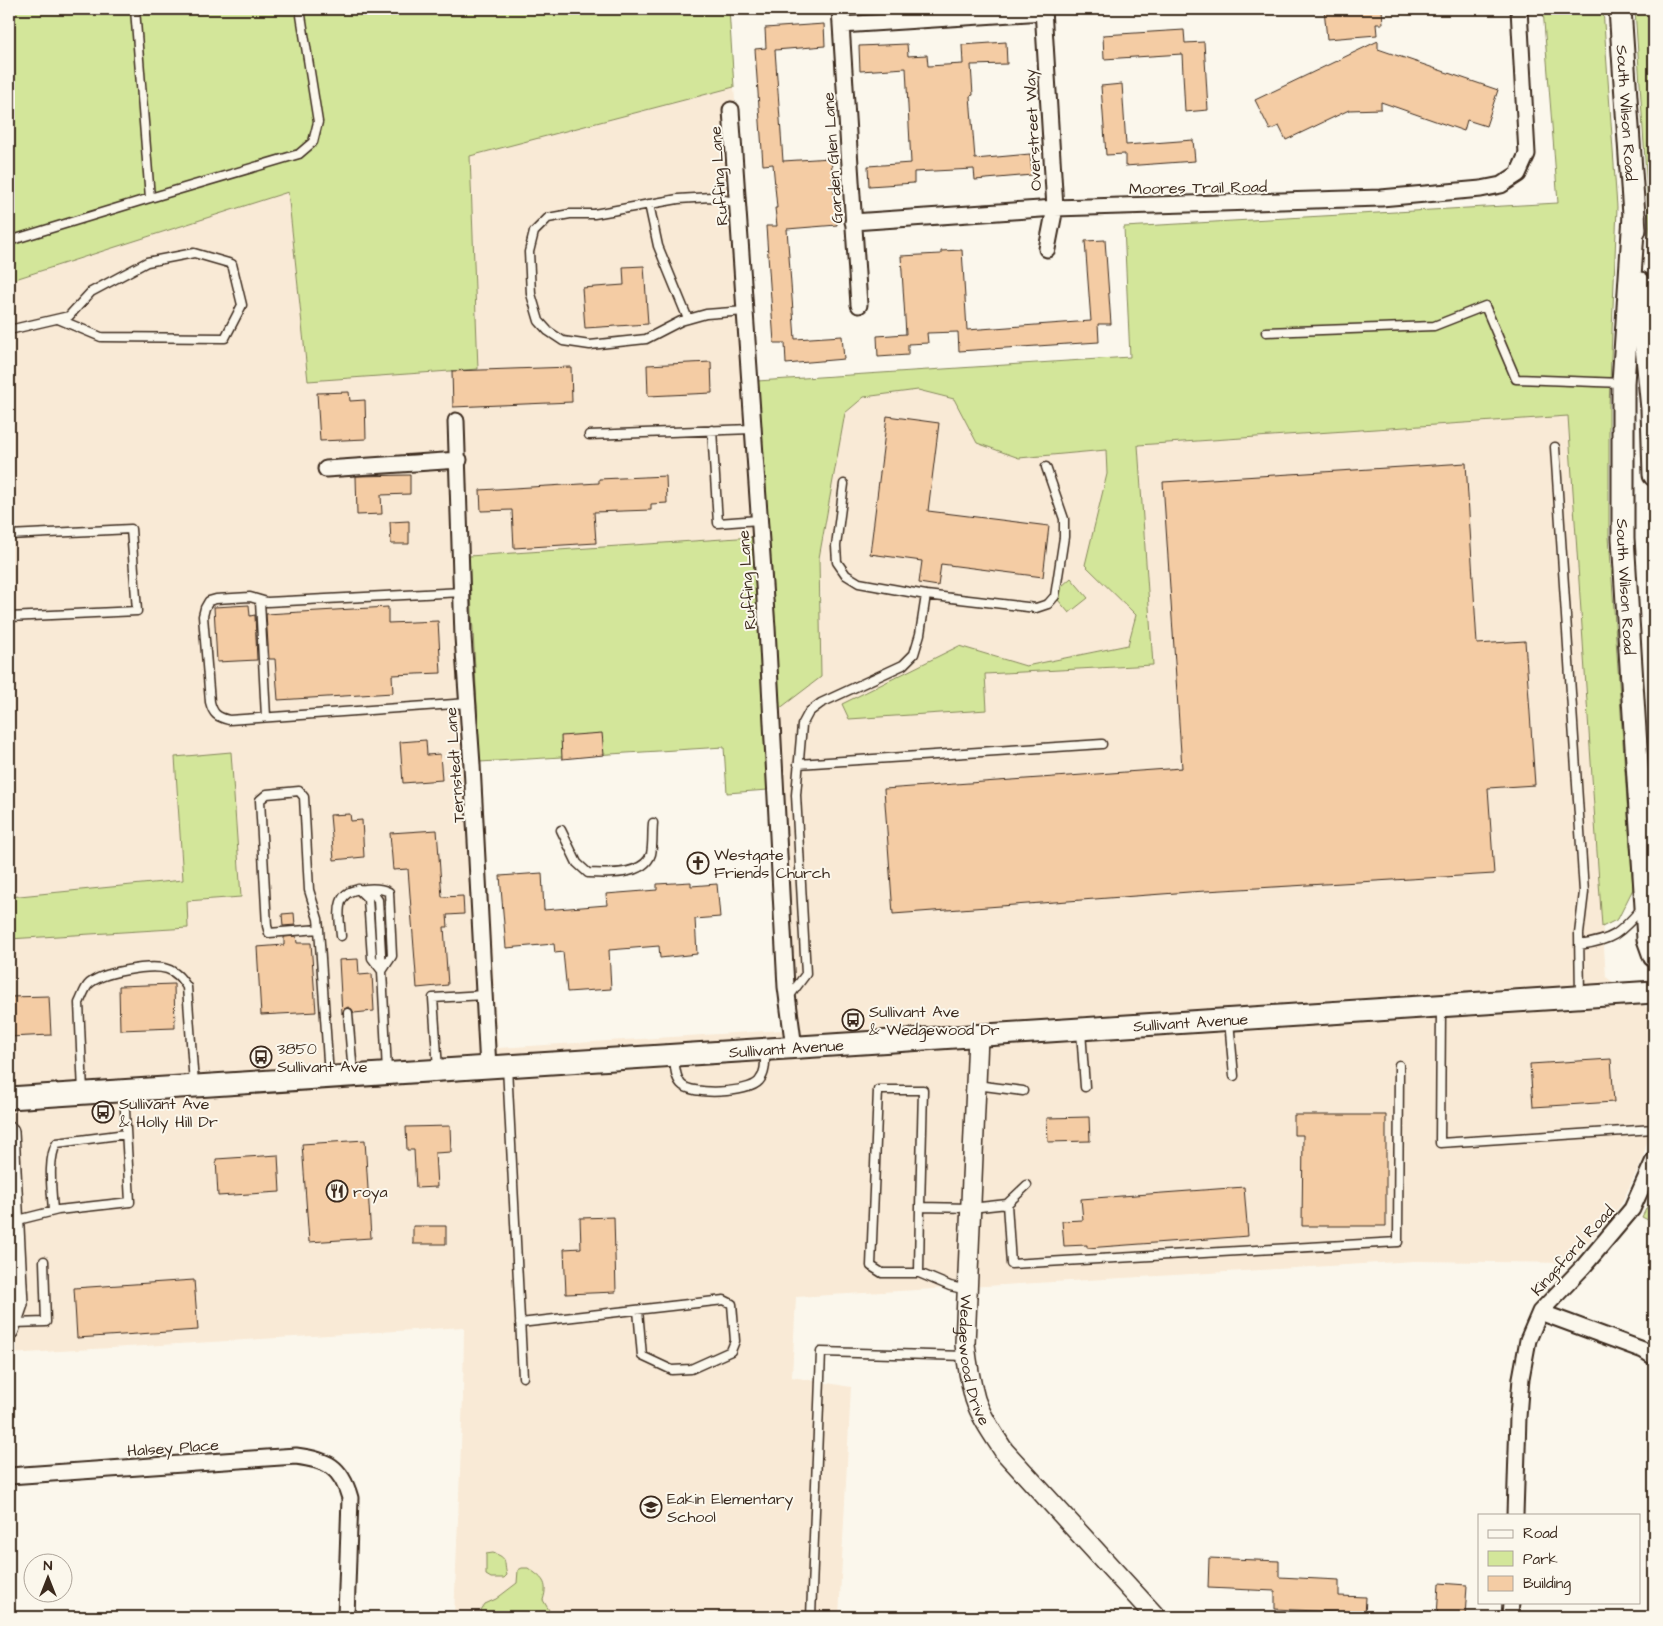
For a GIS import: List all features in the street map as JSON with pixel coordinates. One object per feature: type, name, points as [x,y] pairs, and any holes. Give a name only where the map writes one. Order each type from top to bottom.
[{"type":"main road","name":"South Wilson Road","points":[[1620,9],[1634,216],[1652,409],[1654,475]]},
{"type":"main road","name":"South Wilson Road","points":[[1634,216],[1623,383],[1623,538],[1648,939],[1654,956]]},
{"type":"main road","name":"Sullivant Avenue","points":[[9,1098],[1654,992]]},
{"type":"street","name":"Garden Glen Lane","points":[[840,9],[859,305]]},
{"type":"street","name":"Moores Trail Road","points":[[854,222],[1054,208],[1381,198],[1481,189],[1501,185],[1518,174],[1527,154],[1519,9]]},
{"type":"street","points":[[841,25],[1043,10]]},
{"type":"street","name":"Overstreet Way","points":[[1043,10],[1054,208],[1048,249]]},
{"type":"street","name":"Ruffing Lane","points":[[731,110],[767,628],[787,999],[794,1048]]},
{"type":"street","name":"Ternstedt Lane","points":[[456,421],[463,637],[484,995],[498,1067]]},
{"type":"street","points":[[326,469],[458,460]]},
{"type":"street","name":"Wedgewood Drive","points":[[978,1037],[965,1344],[976,1400],[988,1426],[1004,1451],[1156,1617]]},
{"type":"street","points":[[9,1132],[18,1304],[10,1327]]},
{"type":"street","name":"Kingsford Road","points":[[1515,1514],[1518,1417],[1521,1378],[1528,1340],[1540,1312],[1584,1267],[1632,1209],[1654,1160]]},
{"type":"street","points":[[1540,1312],[1643,1350],[1654,1357]]},
{"type":"street","name":"Halsey Place","points":[[9,1476],[296,1456],[314,1458],[336,1470],[346,1483],[350,1498],[346,1617]]},
{"type":"street","points":[[1510,1604],[1510,1617]]},
{"type":"lane","points":[[135,9],[150,198]]},
{"type":"lane","points":[[9,241],[299,154],[313,142],[318,122],[300,9]]},
{"type":"lane","points":[[738,203],[711,197],[678,199],[594,214],[570,214],[548,218],[534,232],[529,252],[529,267],[531,294],[539,321],[548,331],[563,341],[590,345],[646,339],[706,314],[745,311]]},
{"type":"lane","points":[[649,204],[658,246],[688,320]]},
{"type":"lane","points":[[9,330],[69,316],[91,292],[147,262],[194,253],[232,264],[242,305],[225,338],[101,337],[58,319]]},
{"type":"lane","points":[[1266,332],[1434,326],[1485,306],[1516,379],[1623,383]]},
{"type":"lane","points":[[589,435],[752,428]]},
{"type":"lane","points":[[712,430],[718,523],[759,520]]},
{"type":"lane","points":[[1555,447],[1584,892],[1579,945],[1580,996]]},
{"type":"lane","points":[[844,484],[836,546],[837,562],[846,575],[859,583],[926,595],[1036,608],[1048,604],[1055,596],[1064,537],[1064,519],[1046,466]]},
{"type":"lane","points":[[9,535],[132,529],[137,611],[9,617]]},
{"type":"lane","points":[[463,592],[267,602],[250,597],[216,599],[209,601],[203,616],[210,702],[212,712],[218,718],[229,720],[468,703]]},
{"type":"lane","points":[[787,999],[806,974],[796,795],[802,725],[809,712],[821,703],[903,665],[914,654],[920,634],[926,595]]},
{"type":"lane","points":[[260,601],[266,717]]},
{"type":"lane","points":[[798,764],[1102,744]]},
{"type":"lane","points":[[319,930],[269,933],[267,926],[260,800],[267,794],[298,791],[304,796],[309,890],[318,919],[319,930],[329,1078]]},
{"type":"lane","points":[[561,830],[577,863],[588,873],[601,874],[633,871],[644,864],[650,855],[653,823]]},
{"type":"lane","points":[[341,936],[339,906],[342,898],[358,889],[382,888],[389,892],[392,956],[382,970]]},
{"type":"lane","points":[[358,889],[368,900],[372,958],[382,970],[387,1074]]},
{"type":"lane","points":[[1579,945],[1612,938],[1622,931],[1646,903]]},
{"type":"lane","points":[[83,1094],[79,1003],[88,984],[101,977],[118,972],[156,968],[169,969],[179,976],[187,988],[194,1087]]},
{"type":"lane","points":[[438,1071],[433,998],[484,995]]},
{"type":"lane","points":[[1441,1006],[1440,1144],[1654,1129]]},
{"type":"lane","points":[[348,1013],[353,1077]]},
{"type":"lane","points":[[1228,1020],[1234,1076]]},
{"type":"lane","points":[[1081,1029],[1085,1087]]},
{"type":"lane","points":[[673,1056],[676,1075],[681,1084],[691,1090],[704,1092],[754,1086],[760,1080],[765,1067],[765,1050]]},
{"type":"lane","points":[[1007,1204],[1011,1264],[1398,1242],[1399,1065]]},
{"type":"lane","points":[[498,1067],[523,1377]]},
{"type":"lane","points":[[976,1085],[1023,1091]]},
{"type":"lane","points":[[919,1273],[923,1090],[878,1090],[871,1266],[882,1273],[919,1273],[950,1286],[967,1290]]},
{"type":"lane","points":[[14,1221],[53,1211],[130,1202],[124,1092]]},
{"type":"lane","points":[[53,1211],[51,1159],[53,1148],[57,1143],[126,1134]]},
{"type":"lane","points":[[920,1207],[970,1208],[1007,1204],[1027,1185]]},
{"type":"lane","points":[[10,1327],[46,1322],[44,1261]]},
{"type":"lane","points":[[520,1323],[724,1300],[732,1304],[734,1341],[731,1351],[691,1369],[672,1370],[642,1356],[638,1310]]},
{"type":"lane","points":[[811,1617],[821,1352],[966,1356]]},
{"type":"shaded area","points":[[734,87],[768,536],[469,556],[498,1048],[783,1030],[768,790],[765,709],[821,606],[819,558],[845,413],[864,397],[918,390],[954,399],[977,443],[1019,458],[1106,450],[1107,474],[1086,564],[1137,615],[1128,645],[1026,666],[959,646],[987,710],[985,674],[1153,665],[1138,445],[1568,415],[1606,977],[1654,1013],[1654,1116],[1642,1161],[1620,1206],[1570,1263],[1414,1261],[796,1297],[792,1377],[851,1387],[839,1617],[454,1617],[464,1327],[9,1354],[9,939],[187,928],[187,901],[241,897],[175,757],[183,880],[9,897],[9,281],[288,192],[308,381],[477,369],[470,156]]},
{"type":"green space","points":[[9,9],[729,9],[734,87],[470,156],[478,369],[308,381],[288,192],[9,281]]},
{"type":"green space","points":[[1543,9],[1603,9],[1617,207],[1609,407],[1609,536],[1633,889],[1618,919],[1602,927],[1568,416],[1138,445],[1153,665],[985,674],[987,710],[849,719],[842,704],[959,646],[1026,666],[1128,645],[1136,615],[1085,565],[1107,474],[1106,450],[1019,458],[977,443],[954,399],[918,390],[864,397],[845,413],[819,558],[821,677],[779,709],[757,381],[1130,357],[1124,227],[1558,203]]},
{"type":"green space","points":[[1635,9],[1654,9],[1654,295]]},
{"type":"green space","points":[[753,537],[758,561],[764,652],[768,790],[727,793],[724,747],[480,762],[469,556]]},
{"type":"green space","points":[[1071,578],[1088,598],[1069,613],[1053,594]]},
{"type":"green space","points":[[231,752],[241,897],[187,901],[188,928],[9,939],[9,897],[183,880],[175,757]]},
{"type":"green space","points":[[1654,1193],[1654,1223],[1642,1217]]},
{"type":"green space","points":[[493,1553],[504,1561],[507,1575],[504,1578],[491,1578],[486,1575],[486,1554]]},
{"type":"green space","points":[[528,1568],[543,1581],[545,1594],[543,1600],[553,1617],[483,1617],[481,1610],[485,1604],[496,1599],[517,1583],[518,1570]]},
{"type":"building","points":[[1324,9],[1382,9],[1383,24],[1376,24],[1377,35],[1327,39]]},
{"type":"building","points":[[824,24],[825,46],[775,50],[783,161],[831,158],[837,225],[787,229],[795,339],[842,336],[844,359],[786,364],[785,343],[774,343],[766,226],[777,226],[775,208],[777,208],[773,164],[763,165],[755,49],[766,48],[765,28]]},
{"type":"building","points":[[1184,30],[1185,43],[1204,42],[1208,110],[1185,112],[1182,54],[1104,59],[1103,35]]},
{"type":"building","points":[[1378,41],[1378,49],[1498,90],[1486,126],[1467,120],[1464,131],[1381,102],[1381,109],[1349,110],[1286,140],[1279,126],[1270,130],[1255,100]]},
{"type":"building","points":[[1006,42],[1007,64],[971,65],[973,95],[970,96],[975,159],[1030,154],[1032,175],[975,180],[974,169],[914,172],[914,183],[869,186],[868,166],[911,163],[906,68],[860,71],[859,46],[907,44],[908,56],[927,55],[928,66],[963,64],[962,45]]},
{"type":"building","points":[[1122,84],[1126,145],[1193,140],[1195,161],[1125,166],[1125,154],[1106,155],[1101,86]]},
{"type":"building","points":[[1105,240],[1111,324],[1098,324],[1099,342],[959,351],[958,332],[927,333],[928,343],[908,344],[908,355],[878,357],[877,336],[906,334],[901,256],[941,254],[941,251],[962,250],[967,330],[1091,321],[1085,241]]},
{"type":"building","points":[[644,266],[648,324],[585,328],[582,288],[624,285],[623,267]]},
{"type":"building","points":[[711,362],[712,393],[648,396],[647,365]]},
{"type":"building","points":[[571,367],[572,402],[453,407],[452,371]]},
{"type":"building","points":[[349,392],[350,401],[365,400],[366,439],[320,441],[317,393]]},
{"type":"building","points":[[887,416],[939,423],[928,511],[1049,526],[1043,577],[941,564],[938,586],[919,583],[922,561],[870,554]]},
{"type":"building","points":[[1466,463],[1477,644],[1525,641],[1535,785],[1488,788],[1494,874],[1189,892],[893,914],[884,789],[1182,768],[1163,482]]},
{"type":"building","points":[[410,475],[410,494],[381,495],[382,514],[357,515],[356,476]]},
{"type":"building","points":[[666,476],[667,503],[651,504],[651,510],[594,512],[596,543],[514,548],[512,510],[481,511],[480,490],[599,483],[599,479]]},
{"type":"building","points":[[409,521],[409,544],[391,544],[390,522]]},
{"type":"building","points":[[249,605],[250,616],[255,615],[257,660],[217,662],[214,607]]},
{"type":"building","points":[[388,607],[388,623],[438,621],[441,673],[392,675],[393,693],[278,700],[275,659],[269,659],[266,614]]},
{"type":"building","points":[[602,733],[604,755],[562,759],[561,736]]},
{"type":"building","points":[[426,740],[427,755],[440,754],[442,780],[403,783],[400,742]]},
{"type":"building","points":[[350,814],[351,821],[362,820],[364,857],[334,860],[330,815]]},
{"type":"building","points":[[437,830],[442,897],[463,896],[464,914],[447,915],[448,927],[444,927],[448,985],[417,988],[408,869],[393,870],[390,833]]},
{"type":"building","points":[[542,873],[544,910],[607,905],[606,894],[657,890],[657,884],[691,882],[691,886],[717,884],[720,917],[695,919],[697,954],[660,958],[659,946],[609,950],[611,989],[567,992],[563,952],[555,953],[554,944],[506,948],[500,876]]},
{"type":"building","points":[[294,913],[295,925],[283,926],[282,914]]},
{"type":"building","points":[[296,936],[297,943],[311,943],[316,1012],[261,1015],[257,947],[284,945],[284,937]]},
{"type":"building","points":[[358,959],[359,975],[372,974],[374,1011],[354,1013],[348,1007],[344,1009],[342,1014],[339,960]]},
{"type":"building","points":[[174,984],[175,1028],[120,1030],[119,986]]},
{"type":"building","points":[[49,996],[51,1035],[9,1037],[9,997]]},
{"type":"building","points":[[1611,1059],[1614,1102],[1533,1107],[1530,1064]]},
{"type":"building","points":[[1294,1115],[1386,1115],[1386,1226],[1302,1226],[1303,1135],[1294,1135]]},
{"type":"building","points":[[1089,1117],[1090,1141],[1048,1142],[1047,1118]]},
{"type":"building","points":[[450,1126],[451,1152],[435,1153],[437,1187],[416,1188],[414,1150],[407,1150],[406,1127]]},
{"type":"building","name":"roya","points":[[365,1140],[371,1238],[309,1242],[302,1144]]},
{"type":"building","points":[[278,1155],[280,1192],[218,1196],[216,1159]]},
{"type":"building","points":[[1244,1187],[1248,1236],[1087,1248],[1087,1245],[1064,1246],[1062,1221],[1083,1220],[1081,1199]]},
{"type":"building","points":[[614,1217],[616,1292],[566,1294],[564,1249],[581,1248],[580,1218]]},
{"type":"building","points":[[413,1226],[446,1226],[446,1244],[413,1244]]},
{"type":"building","points":[[194,1280],[198,1330],[77,1338],[74,1288]]},
{"type":"building","points":[[1209,1558],[1279,1561],[1279,1577],[1339,1580],[1339,1596],[1366,1597],[1365,1617],[1335,1617],[1336,1612],[1275,1609],[1275,1591],[1208,1588]]},
{"type":"building","points":[[1439,1583],[1467,1585],[1465,1617],[1437,1617]]},
{"type":"place","name":"Westgate Friends Church","points":[[698,863]]},
{"type":"place","name":"Sullivant Ave & Wedgewood Dr","points":[[853,1020]]},
{"type":"place","name":"3850 Sullivant Ave","points":[[261,1057]]},
{"type":"place","name":"Sullivant Ave & Holly Hill Dr","points":[[103,1112]]},
{"type":"place","name":"roya","points":[[337,1191]]},
{"type":"place","name":"Eakin Elementary School","points":[[651,1507]]}]
